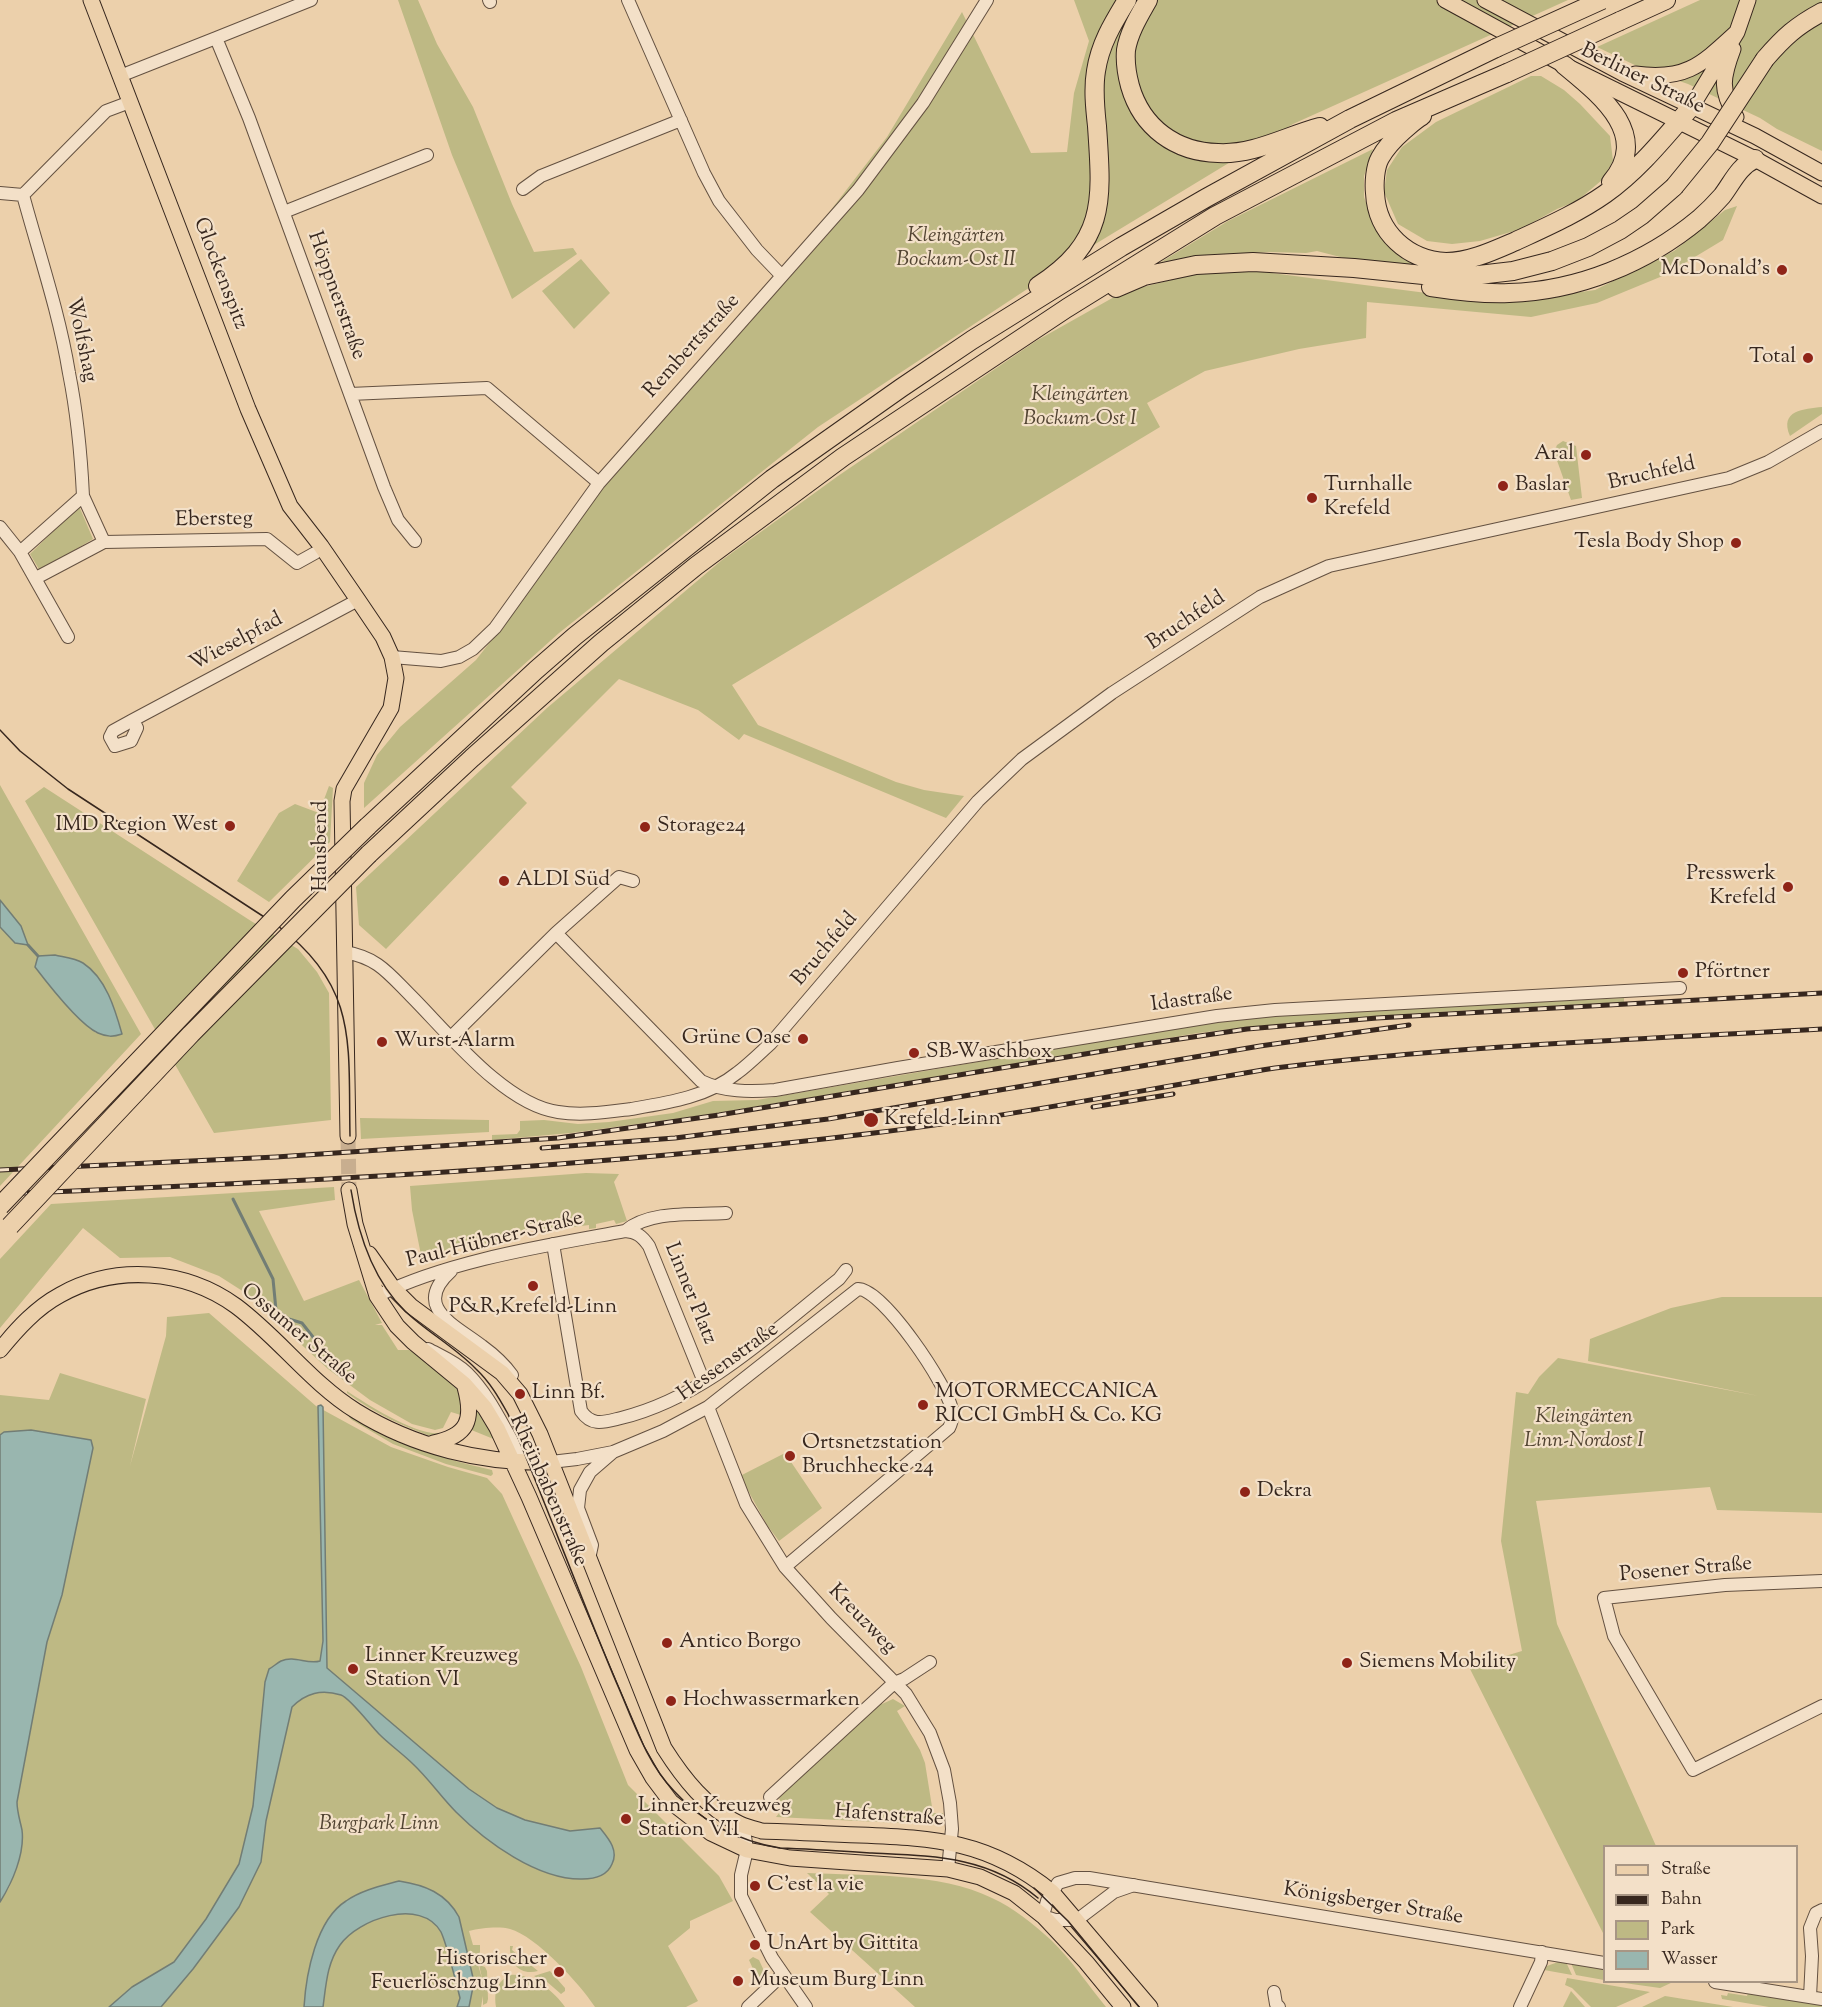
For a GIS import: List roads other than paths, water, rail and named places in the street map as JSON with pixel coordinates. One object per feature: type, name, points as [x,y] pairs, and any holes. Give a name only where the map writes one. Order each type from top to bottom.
[{"type":"highway","points":[[972,340],[1002,310],[1051,278],[1085,245],[1096,214],[1100,187],[1094,93],[1096,70],[1107,32],[1127,0]]},
{"type":"highway","points":[[1148,0],[1133,27],[1126,51],[1127,74],[1134,99],[1144,118],[1163,137],[1191,150],[1219,153],[1242,151],[1264,147],[1298,133],[1350,118]]},
{"type":"highway","points":[[0,1206],[277,915],[368,826],[575,636],[772,480],[972,340],[1121,247],[1350,118],[1602,0]]},
{"type":"highway","points":[[5,1231],[191,1034],[369,854],[601,643],[696,566],[843,457],[1067,308],[1215,216],[1302,168],[1396,121],[1666,0]]},
{"type":"highway","points":[[1067,308],[1144,276],[1196,266],[1253,262],[1354,268],[1452,278],[1514,271],[1552,261],[1604,238],[1642,215],[1674,188],[1710,143],[1765,59],[1784,36],[1804,21],[1822,12]]},
{"type":"highway","points":[[1564,65],[1610,107],[1621,125],[1627,145],[1622,169],[1611,182],[1575,213]]},
{"type":"highway","points":[[1507,73],[1418,118],[1393,140],[1379,159],[1374,183],[1376,206],[1384,228],[1402,248],[1422,258],[1448,262],[1486,253],[1575,213],[1606,194],[1628,176],[1652,154],[1692,106]]},
{"type":"highway","points":[[1308,267],[1370,279],[1467,292],[1510,293],[1577,282],[1614,270],[1678,235],[1702,216],[1721,196],[1747,162],[1755,159]]},
{"type":"main road","name":"Glockenspitz","points":[[91,0],[248,409],[290,506],[321,554]]},
{"type":"main road","name":"Berliner Straße","points":[[1445,0],[1564,65],[1755,159],[1822,196]]},
{"type":"main road","name":"Berliner Straße","points":[[1485,0],[1622,73],[1755,136],[1822,173]]},
{"type":"main road","points":[[1692,106],[1737,32],[1748,0]]},
{"type":"main road","points":[[1622,73],[1654,77],[1687,71],[1703,63],[1737,32]]},
{"type":"main road","points":[[1737,32],[1736,42],[1723,80],[1725,96],[1735,115],[1755,136]]},
{"type":"main road","name":"Hausbend","points":[[321,554],[358,600],[383,637],[392,657],[396,678],[392,708],[344,789],[342,832],[348,1136]]},
{"type":"main road","points":[[349,1190],[356,1227]]},
{"type":"main road","name":"Rheinbabenstraße","points":[[356,1227],[368,1253],[393,1288],[411,1306],[502,1373],[530,1411],[664,1748],[675,1765],[706,1800],[740,1824]]},
{"type":"main road","name":"Rheinbabenstraße","points":[[356,1227],[377,1296],[398,1326],[413,1342],[464,1384],[485,1408],[501,1435],[525,1463],[643,1761],[671,1802],[711,1833],[747,1850]]},
{"type":"main road","name":"Ossumer Straße","points":[[0,1350],[32,1315],[58,1296],[77,1286],[96,1279],[122,1275],[144,1274],[168,1277],[208,1290],[234,1305],[344,1402],[385,1428],[427,1444],[493,1460],[525,1463],[552,1462]]},
{"type":"main road","points":[[427,1444],[451,1439],[462,1431],[468,1419],[469,1407],[464,1384]]},
{"type":"main road","name":"Hafenstraße","points":[[740,1824],[762,1831],[919,1838],[951,1842],[1008,1862],[1052,1892],[1150,2007]]},
{"type":"main road","points":[[747,1850],[790,1858],[948,1869],[980,1878],[1014,1893],[1043,1916],[1086,1962],[1123,2007]]},
{"type":"street","points":[[120,75],[311,0]]},
{"type":"street","points":[[628,0],[704,173],[719,201],[757,250],[782,276]]},
{"type":"street","name":"Rembertstraße","points":[[392,657],[441,660],[459,657],[473,649],[495,628],[599,483],[830,224],[879,162],[923,103],[987,0]]},
{"type":"street","name":"Höppnerstraße","points":[[216,38],[249,118],[396,515],[415,541]]},
{"type":"street","points":[[0,193],[23,195],[106,111],[130,102]]},
{"type":"street","points":[[523,189],[541,176],[681,120]]},
{"type":"street","name":"Höppnerstraße","points":[[284,212],[427,155]]},
{"type":"street","name":"Wolfshag","points":[[23,195],[55,307],[69,372],[81,453],[84,496],[104,542]]},
{"type":"street","name":"Höppnerstraße","points":[[350,394],[487,388],[599,483]]},
{"type":"street","name":"Bruchfeld","points":[[345,952],[364,956],[387,971],[486,1072],[513,1094],[541,1108],[579,1114],[635,1108],[681,1099],[715,1088],[736,1075],[778,1035],[955,828],[1002,777],[1031,752],[1094,706],[1260,597],[1329,566],[1671,492],[1729,477],[1768,462],[1822,431]]},
{"type":"street","points":[[20,552],[84,496]]},
{"type":"street","points":[[0,527],[20,552],[68,637]]},
{"type":"street","name":"Ebersteg","points":[[104,542],[267,539],[297,562],[321,554]]},
{"type":"street","points":[[36,578],[104,542]]},
{"type":"street","name":"Wieselpfad","points":[[133,720],[358,600]]},
{"type":"street","points":[[451,1037],[556,933],[619,877],[633,881]]},
{"type":"street","points":[[556,933],[701,1081],[715,1088]]},
{"type":"street","name":"Idastraße","points":[[715,1088],[775,1090],[1217,1016],[1287,1009],[1680,988]]},
{"type":"street","name":"Linner Platz","points":[[625,1231],[634,1223],[665,1216],[726,1213]]},
{"type":"street","name":"Linner Platz","points":[[625,1231],[635,1232],[642,1236],[649,1246],[704,1382]]},
{"type":"street","name":"Paul-Hübner-Straße","points":[[377,1296],[393,1288],[454,1269],[553,1244],[625,1231]]},
{"type":"street","name":"Linner Platz","points":[[553,1244],[580,1411],[586,1419],[593,1422],[605,1422],[655,1408],[704,1382],[737,1360],[839,1279],[846,1270]]},
{"type":"street","points":[[454,1269],[443,1278],[436,1290],[437,1309],[444,1318],[507,1368],[514,1379],[516,1390]]},
{"type":"street","name":"Hessenstraße","points":[[552,1462],[613,1452],[663,1431],[708,1407],[858,1289],[864,1289],[877,1297],[919,1349],[947,1397],[952,1409],[952,1420],[949,1428],[786,1567]]},
{"type":"street","points":[[413,1342],[451,1361],[466,1372],[484,1392],[525,1463]]},
{"type":"street","name":"Kreuzweg","points":[[708,1407],[746,1504],[786,1567],[831,1618],[906,1694],[925,1724],[944,1770],[951,1814],[948,1869]]},
{"type":"street","name":"Hessenstraße","points":[[589,1559],[592,1545],[578,1508],[581,1485],[590,1472],[613,1452]]},
{"type":"street","name":"Rheinbabenstraße","points":[[525,1463],[548,1474],[610,1632],[630,1662]]},
{"type":"street","name":"Posener Straße","points":[[1822,1581],[1725,1586],[1604,1598],[1614,1636],[1693,1770],[1822,1706]]},
{"type":"street","points":[[770,1797],[894,1683],[930,1662]]},
{"type":"street","points":[[740,1824],[747,1850],[741,1875],[741,1896],[772,1958],[806,2007]]},
{"type":"street","name":"Königsberger Straße","points":[[1052,1892],[1058,1883],[1075,1878],[1089,1878],[1603,1963]]},
{"type":"street","points":[[1052,1892],[1043,1916],[1054,1920],[1077,1920],[1114,1892],[1134,1885]]},
{"type":"street","points":[[1721,1983],[1816,1998],[1817,1956],[1810,1928],[1816,1913],[1822,1910]]},
{"type":"street","points":[[1520,2007],[1541,1962],[1542,1952]]},
{"type":"street","points":[[748,2007],[783,1974]]},
{"type":"street","points":[[1274,1992],[1276,2004],[1279,2007]]},
{"type":"water","points":[[0,900],[21,926],[28,945],[15,943],[0,927]]},
{"type":"water","points":[[55,955],[80,961],[98,977],[113,1005],[122,1034],[107,1036],[91,1029],[56,993],[35,967],[38,956]]},
{"type":"water","points":[[318,1406],[323,1407],[327,1668],[469,1789],[497,1808],[525,1820],[570,1831],[600,1828],[612,1844],[614,1859],[610,1868],[603,1874],[582,1879],[565,1878],[548,1873],[514,1857],[468,1824],[419,1770],[379,1734],[345,1697],[327,1692],[308,1695],[292,1707],[266,1821],[261,1862],[239,1907],[193,1969],[161,2007],[109,2007],[132,1987],[174,1962],[206,1919],[239,1864],[253,1806],[265,1682],[269,1669],[286,1659],[320,1661],[323,1641]]},
{"type":"water","points":[[31,1430],[91,1440],[93,1448],[62,1595],[47,1642],[17,1802],[22,1830],[22,1849],[13,1877],[0,1902],[0,1435],[4,1432]]},
{"type":"water","points":[[399,1881],[418,1885],[441,1896],[459,1917],[474,1982],[469,2007],[457,2007],[460,1998],[441,1932],[432,1921],[405,1914],[375,1920],[349,1936],[340,1945],[332,1959],[323,2007],[304,2007],[307,1979],[314,1949],[327,1921],[352,1897]]},
{"type":"waterway","points":[[28,945],[38,956]]},
{"type":"waterway","points":[[233,1199],[273,1279],[276,1310],[289,1319],[302,1323],[313,1337],[320,1357]]},
{"type":"tunnel","points":[[348,1136],[349,1190]]},
{"type":"tram line","points":[[0,730],[20,751],[68,789],[278,926],[304,949],[323,972],[336,995],[344,1020],[348,1046],[350,1136]]},
{"type":"tram line","points":[[351,1190],[368,1255],[393,1298],[422,1326],[468,1361],[481,1374],[494,1390],[508,1414],[635,1726],[648,1754],[664,1780],[674,1791],[709,1821],[750,1841],[780,1848],[917,1855],[960,1861],[1000,1874],[1038,1898]]},
{"type":"tram line","points":[[1034,1888],[1068,1921],[1139,2007]]},
{"type":"railway","points":[[0,1170],[276,1157],[558,1138],[719,1115],[1247,1029],[1377,1018],[1822,993]]},
{"type":"railway","points":[[542,1148],[675,1138],[828,1119],[1260,1046],[1409,1025]]},
{"type":"railway","points":[[0,1194],[328,1179],[656,1156],[924,1127],[1275,1068],[1343,1060],[1548,1044],[1822,1029]]},
{"type":"railway","points":[[1093,1107],[1173,1094]]},
{"type":"place","name":"McDonald's","points":[[1782,270]]},
{"type":"place","name":"Total","points":[[1808,358]]},
{"type":"place","name":"Aral","points":[[1586,455]]},
{"type":"place","name":"Baslar","points":[[1503,486]]},
{"type":"place","name":"Turnhalle Krefeld","points":[[1312,498]]},
{"type":"place","name":"Tesla Body Shop","points":[[1736,543]]},
{"type":"place","name":"IMD Region West","points":[[230,826]]},
{"type":"place","name":"Storage24","points":[[645,827]]},
{"type":"place","name":"ALDI Süd","points":[[504,881]]},
{"type":"place","name":"Presswerk Krefeld","points":[[1788,887]]},
{"type":"place","name":"Pförtner","points":[[1683,973]]},
{"type":"place","name":"Grüne Oase","points":[[803,1039]]},
{"type":"place","name":"Wurst-Alarm","points":[[382,1042]]},
{"type":"place","name":"SB-Waschbox","points":[[914,1053]]},
{"type":"place","name":"Krefeld-Linn","points":[[871,1120]]},
{"type":"place","name":"P&R,Krefeld-Linn","points":[[533,1286]]},
{"type":"place","name":"Linn Bf.","points":[[520,1394]]},
{"type":"place","name":"MOTORMECCANICA RICCI GmbH & Co. KG","points":[[923,1405]]},
{"type":"place","name":"Ortsnetzstation Bruchhecke 24","points":[[790,1456]]},
{"type":"place","name":"Dekra","points":[[1245,1492]]},
{"type":"place","name":"Antico Borgo","points":[[667,1643]]},
{"type":"place","name":"Siemens Mobility","points":[[1347,1663]]},
{"type":"place","name":"Linner Kreuzweg Station VI","points":[[353,1669]]},
{"type":"place","name":"Hochwassermarken","points":[[671,1701]]},
{"type":"place","name":"Linner Kreuzweg Station VII","points":[[626,1819]]},
{"type":"place","name":"C'est la vie","points":[[755,1886]]},
{"type":"place","name":"UnArt by Gittita","points":[[755,1945]]},
{"type":"place","name":"Historischer Feuerlöschzug Linn","points":[[559,1972]]},
{"type":"place","name":"Museum Burg Linn","points":[[738,1981]]},
{"type":"park label","name":"Kleingärten Bockum-Ost II","points":[[956,249]]},
{"type":"park label","name":"Kleingärten Bockum-Ost I","points":[[1080,408]]},
{"type":"park label","name":"Kleingärten Linn-Nordost I","points":[[1584,1430]]},
{"type":"park label","name":"Burgpark Linn","points":[[379,1825]]}]
